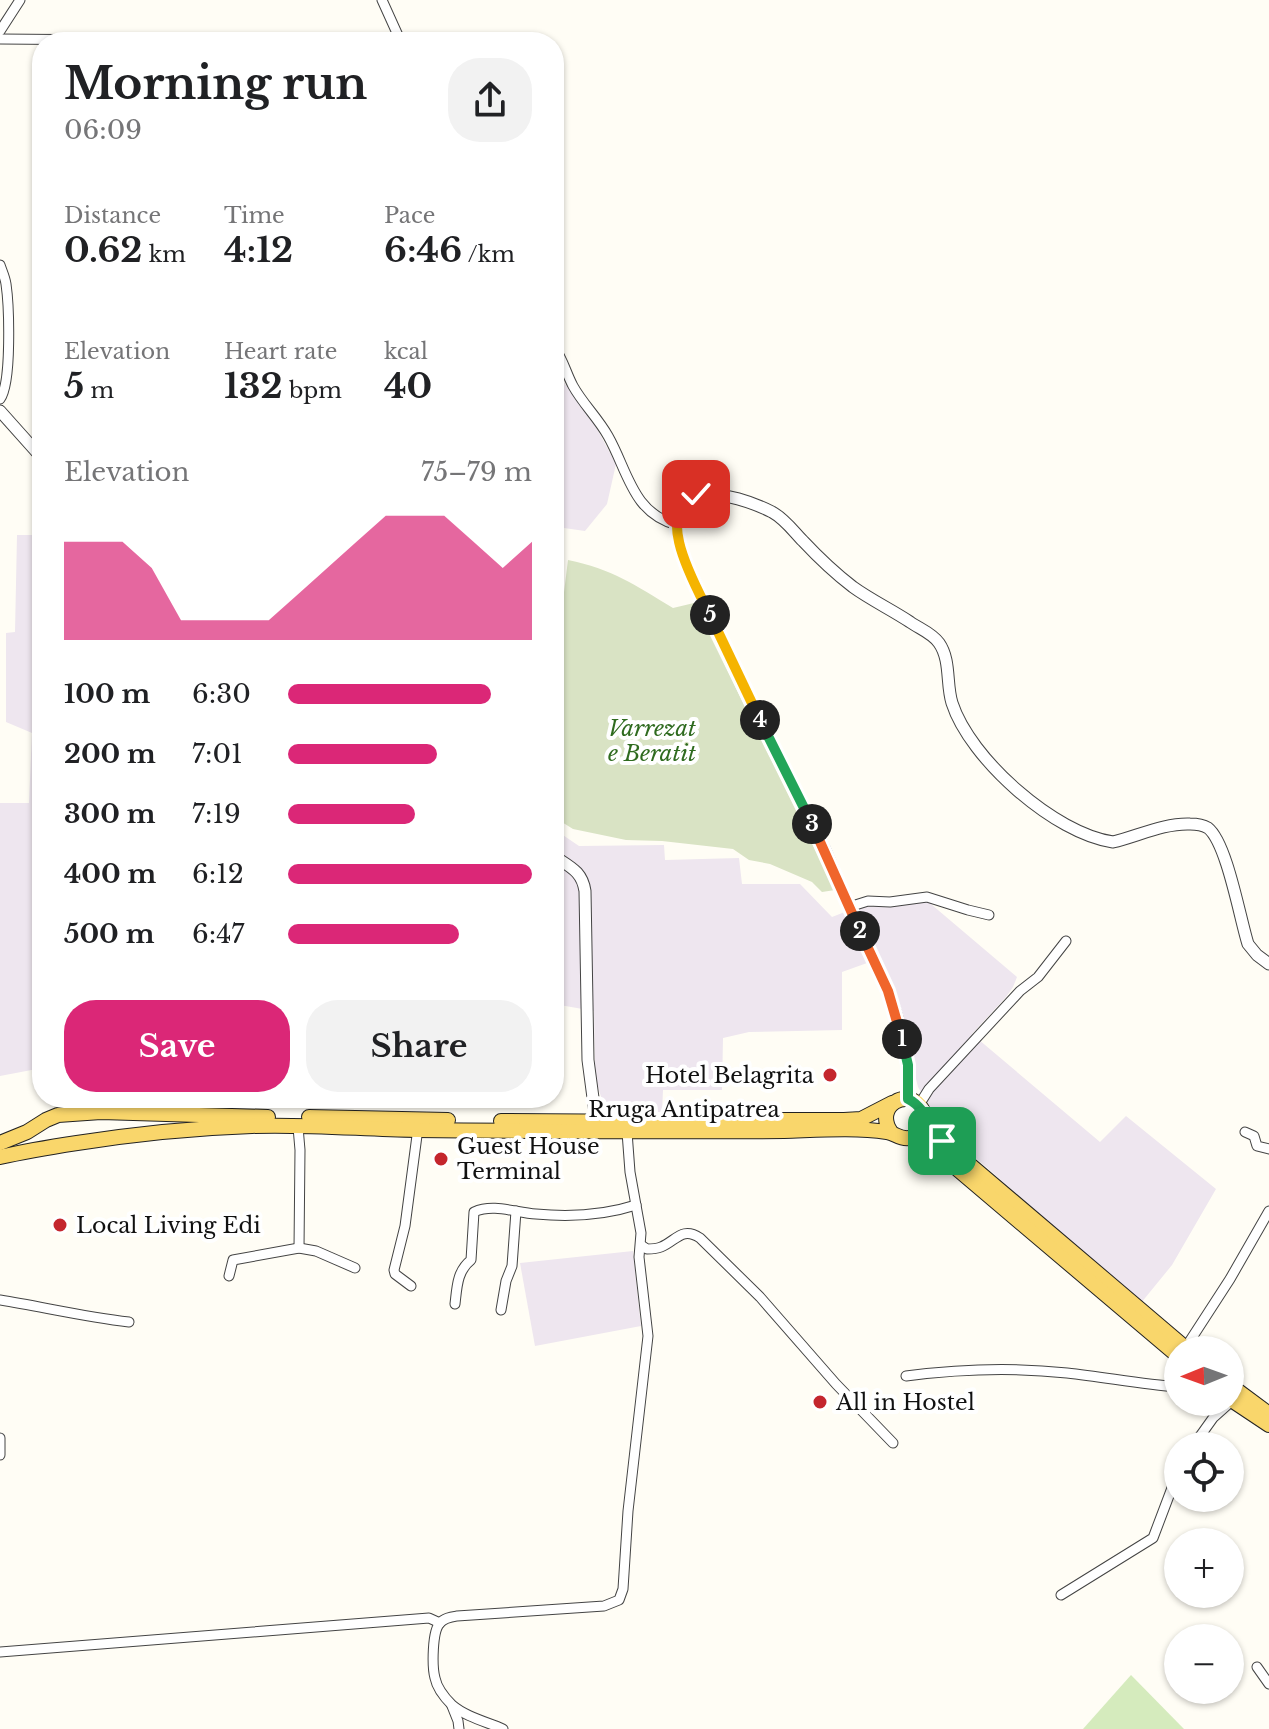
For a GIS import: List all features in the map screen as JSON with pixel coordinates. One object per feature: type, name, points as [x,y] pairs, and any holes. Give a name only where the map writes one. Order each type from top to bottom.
[{"type":"main road","name":"Rruga Antipatrea","points":[[598,1126],[627,1132],[861,1119],[900,1099],[917,1106]]},
{"type":"main road","points":[[891,1132],[885,1117],[893,1103]]},
{"type":"main road","points":[[910,1138],[924,1124],[917,1106]]},
{"type":"main road","points":[[917,1106],[942,1141],[1167,1336]]},
{"type":"main road","name":"Rruga Antipatrea","points":[[0,1143],[58,1115],[101,1112],[254,1121],[510,1126],[667,1122],[891,1132],[936,1151],[1165,1336]]},
{"type":"main road","points":[[101,1112],[104,1139]]},
{"type":"main road","points":[[46,1120],[50,1148]]},
{"type":"main road","name":"Rruga Antipatrea","points":[[0,1157],[104,1139],[254,1121],[298,1127],[418,1124]]},
{"type":"main road","points":[[1244,1395],[1269,1414]]},
{"type":"main road","points":[[1244,1409],[1269,1425]]},
{"type":"street","points":[[0,31],[20,0]]},
{"type":"street","points":[[382,0],[397,32]]},
{"type":"street","points":[[0,39],[32,39]]},
{"type":"street","points":[[0,265],[6,281],[8,335],[5,391],[0,399]]},
{"type":"street","points":[[564,365],[573,385],[608,435],[632,490],[650,512],[677,525]]},
{"type":"street","points":[[0,411],[32,447]]},
{"type":"street","points":[[917,1106],[888,991],[825,851],[700,595],[678,540],[681,504],[696,494],[724,496],[778,516],[853,587],[930,633],[940,644],[946,660],[952,703],[963,726],[1011,785],[1034,805],[1091,836],[1113,842],[1178,825],[1206,826],[1215,836],[1226,861],[1248,944],[1269,964]]},
{"type":"street","points":[[564,863],[583,879],[585,891],[588,1060],[598,1126]]},
{"type":"street","points":[[849,907],[868,901],[890,902],[927,897],[989,915]]},
{"type":"street","points":[[917,1106],[929,1089],[1020,991],[1038,977],[1066,941]]},
{"type":"street","points":[[411,1286],[394,1270],[405,1226],[418,1124]]},
{"type":"street","points":[[298,1127],[299,1248]]},
{"type":"street","points":[[459,1729],[451,1704],[434,1676],[435,1630],[440,1623],[457,1616],[604,1606],[619,1600],[623,1589],[628,1511],[648,1336],[627,1132]]},
{"type":"street","points":[[1245,1132],[1254,1136],[1257,1146],[1269,1149]]},
{"type":"street","points":[[455,1304],[459,1274],[471,1260],[474,1212],[490,1208],[533,1214],[576,1214],[636,1205]]},
{"type":"street","points":[[501,1310],[512,1266],[516,1211]]},
{"type":"street","points":[[1194,1336],[1269,1211]]},
{"type":"street","points":[[641,1245],[647,1249],[662,1247],[687,1233],[700,1238],[760,1297],[836,1384],[893,1443]]},
{"type":"street","points":[[229,1276],[233,1260],[299,1248],[316,1251],[355,1268]]},
{"type":"street","points":[[0,1300],[129,1322]]},
{"type":"street","points":[[906,1376],[1009,1369],[1064,1372],[1164,1385]]},
{"type":"street","points":[[1203,1432],[1215,1416]]},
{"type":"street","points":[[0,1438],[0,1455]]},
{"type":"street","points":[[1061,1595],[1153,1538],[1164,1509]]},
{"type":"street","points":[[0,1652],[429,1618],[440,1623]]},
{"type":"street","points":[[1257,1667],[1269,1684]]},
{"type":"street","points":[[451,1704],[503,1729]]},
{"type":"shaded area","points":[[564,383],[596,427],[616,464],[607,504],[585,531],[564,528]]},
{"type":"shaded area","points":[[17,535],[32,535],[32,733],[6,722],[6,633],[15,632]]},
{"type":"shaded area","points":[[32,733],[32,1070],[0,1076],[0,803],[29,803]]},
{"type":"shaded area","points":[[564,836],[579,846],[664,845],[665,860],[739,858],[742,884],[800,884],[832,917],[860,906],[925,899],[1017,977],[1006,997],[972,1034],[1100,1142],[1126,1116],[1216,1189],[1172,1265],[1141,1303],[945,1131],[918,1087],[907,1042],[914,1035],[904,1024],[894,987],[881,958],[842,972],[842,1030],[749,1032],[723,1038],[722,1090],[663,1090],[662,1112],[611,1113],[605,1110],[595,1077],[594,1011],[564,1006]]},
{"type":"shaded area","points":[[633,1251],[641,1326],[535,1346],[520,1263]]},
{"type":"green space","name":"Varrezat e Beratit","points":[[568,560],[611,573],[673,608],[694,603],[835,890],[822,892],[812,882],[770,864],[749,860],[733,849],[626,840],[573,829],[564,823],[564,592]]},
{"type":"green space","points":[[1131,1675],[1184,1729],[1083,1729]]},
{"type":"place","name":"Hotel Belagrita","points":[[830,1075]]},
{"type":"place","name":"Guest House Terminal","points":[[441,1159]]},
{"type":"place","name":"Local Living Edi","points":[[60,1225]]},
{"type":"place","name":"All in Hostel","points":[[820,1402]]},
{"type":"route","points":[[696,494],[681,504],[678,513],[678,540],[684,558],[825,851],[888,991],[905,1048],[908,1099],[922,1108],[924,1116],[942,1141]]}]
